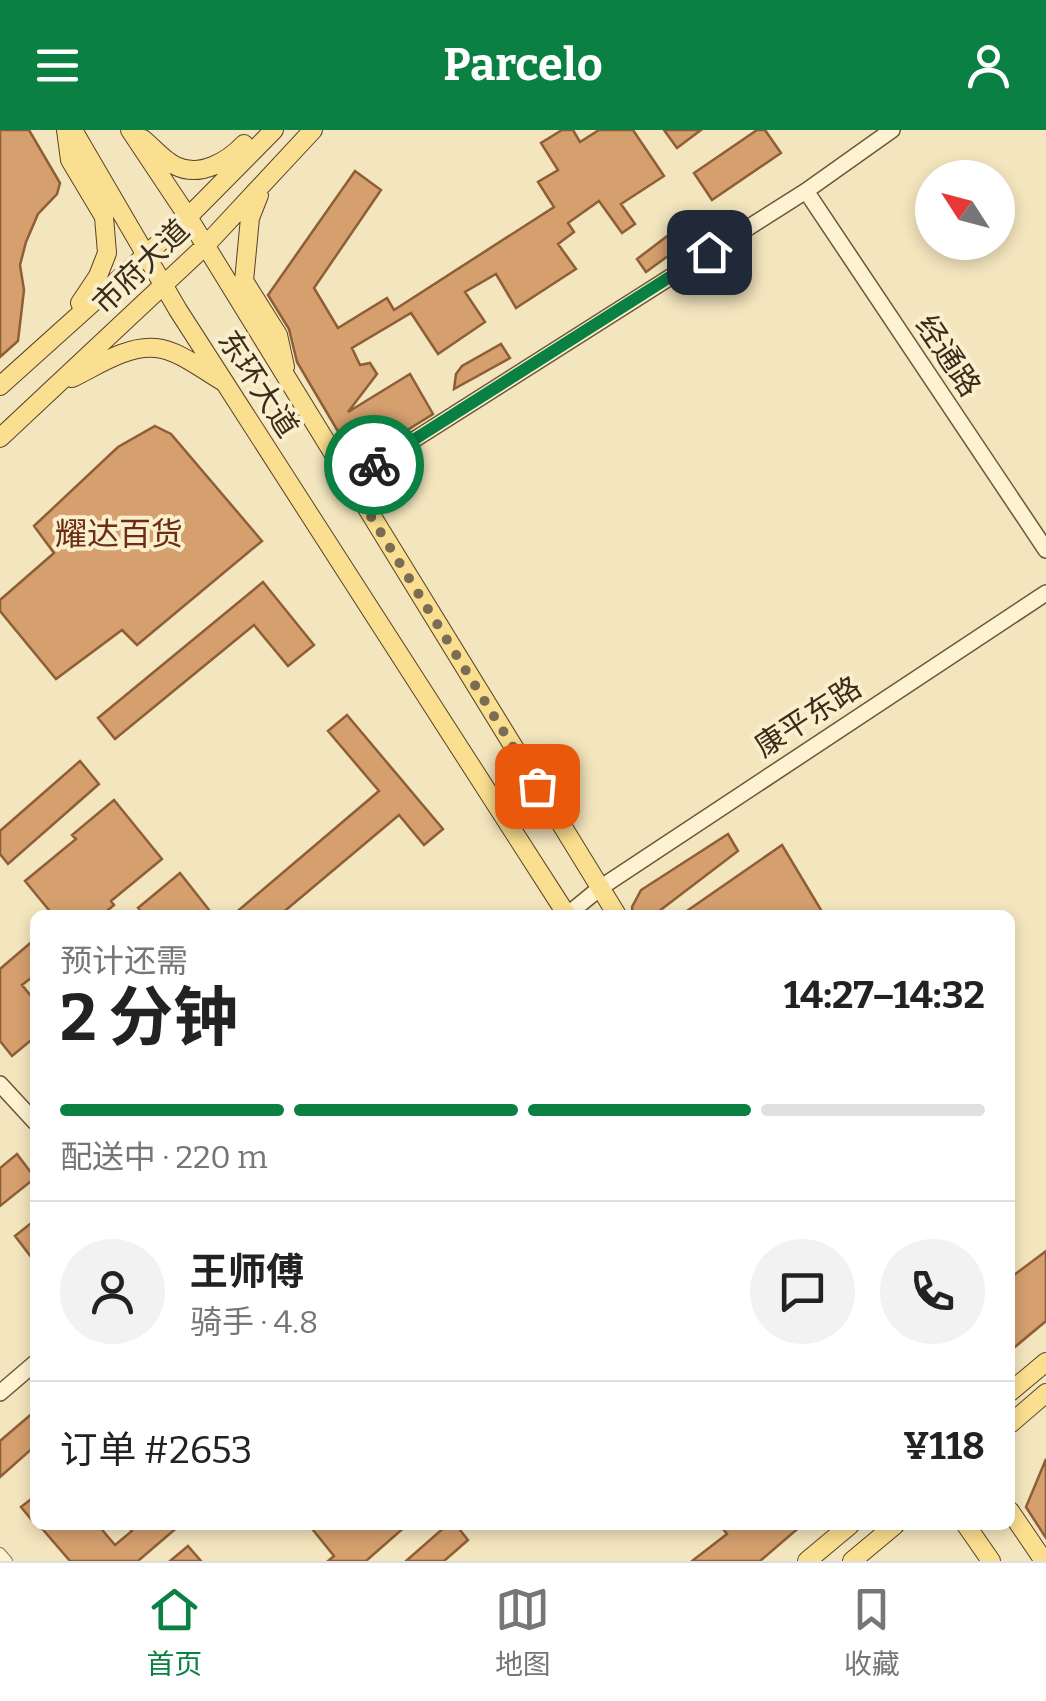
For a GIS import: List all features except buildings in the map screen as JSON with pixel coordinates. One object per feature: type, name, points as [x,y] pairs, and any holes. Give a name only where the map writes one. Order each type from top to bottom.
[{"type":"main road","name":"东环大道","points":[[70,130],[163,286],[564,910]]},
{"type":"main road","points":[[66,326],[98,276],[107,253],[104,217],[70,160],[70,130]]},
{"type":"main road","name":"东环大道","points":[[131,130],[615,910]]},
{"type":"main road","points":[[131,130],[177,167],[200,170],[228,160],[259,130]]},
{"type":"main road","name":"市府大道","points":[[0,386],[188,217],[274,130]]},
{"type":"main road","name":"市府大道","points":[[0,438],[205,246],[314,130]]},
{"type":"main road","points":[[264,181],[250,218],[244,281],[278,335],[288,382]]},
{"type":"main road","points":[[54,388],[122,353],[156,348],[224,382]]},
{"type":"main road","points":[[1015,1388],[1046,1362]]},
{"type":"main road","points":[[1015,1420],[1046,1393]]},
{"type":"main road","points":[[1015,1518],[1044,1561]]},
{"type":"main road","points":[[807,1561],[844,1530]]},
{"type":"main road","points":[[852,1561],[889,1530]]},
{"type":"main road","points":[[970,1530],[992,1561]]},
{"type":"street","points":[[349,481],[806,191],[892,130]]},
{"type":"street","name":"经通路","points":[[806,191],[1046,550]]},
{"type":"street","name":"康平东路","points":[[573,910],[600,888],[1046,593]]},
{"type":"street","points":[[0,1084],[30,1117]]},
{"type":"street","points":[[0,1393],[30,1368]]},
{"type":"street","points":[[0,1553],[8,1561]]},
{"type":"way so far","points":[[374,465],[349,481],[537,786]]},
{"type":"district","name":"耀达百货","points":[[119,534]]},
{"type":"route","points":[[374,465],[709,252]]}]
